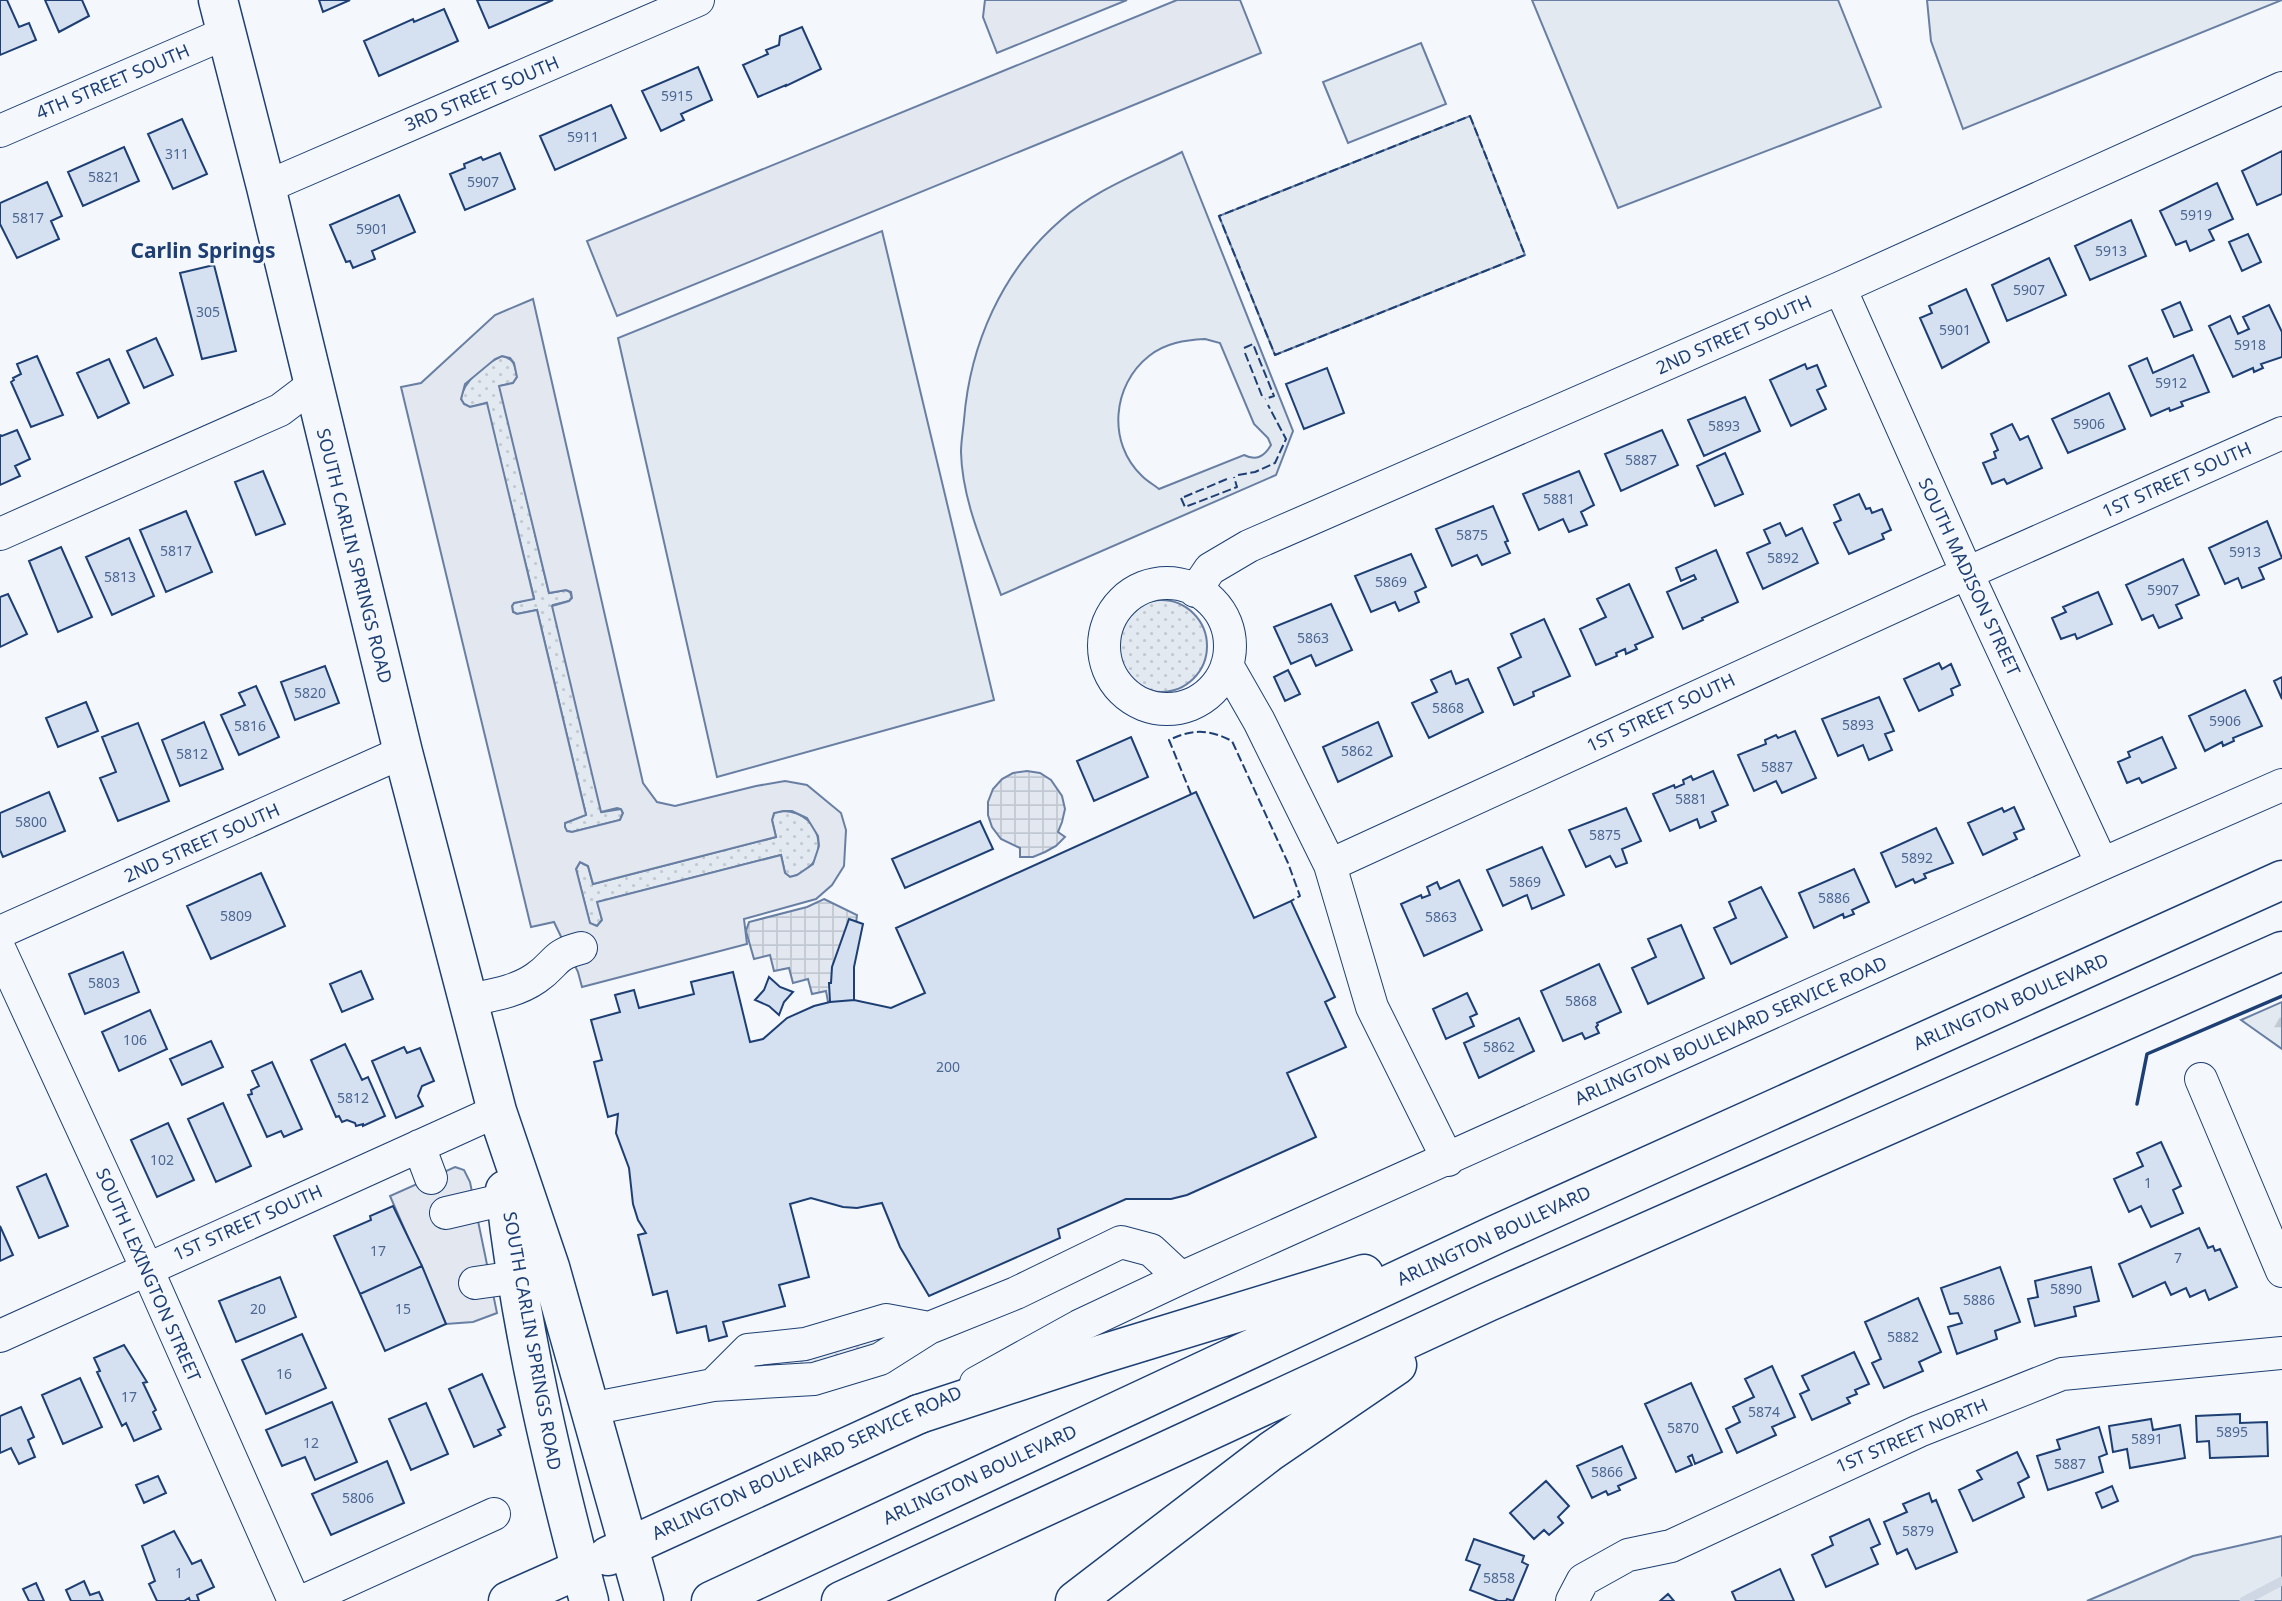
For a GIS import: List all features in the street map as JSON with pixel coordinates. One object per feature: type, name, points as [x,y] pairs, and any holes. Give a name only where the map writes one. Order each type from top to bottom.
[{"type":"main road","name":"SOUTH CARLIN SPRINGS ROAD","points":[[222,17],[403,752],[496,1111],[550,1267],[644,1601]]},
{"type":"main road","name":"ARLINGTON BOULEVARD","points":[[711,1601],[1497,1234],[2282,880]]},
{"type":"main road","points":[[841,1601],[1488,1303],[2282,951]]},
{"type":"main road","name":"SOUTH CARLIN SPRINGS ROAD","points":[[496,1111],[517,1277],[570,1536],[585,1585]]},
{"type":"main road","points":[[919,1414],[1099,1354],[1497,1234]]},
{"type":"main road","points":[[1075,1601],[1270,1451],[1488,1303]]},
{"type":"main road","points":[[532,1354],[590,1409]]},
{"type":"main road","name":"ARLINGTON BOULEVARD SERVICE ROAD","points":[[508,1601],[585,1585],[629,1546],[919,1414]]},
{"type":"street","name":"3RD STREET SOUTH","points":[[266,187],[698,0]]},
{"type":"street","name":"4TH STREET SOUTH","points":[[0,131],[222,17]]},
{"type":"street","name":"2ND STREET SOUTH","points":[[1195,591],[1210,569],[1250,547],[1840,288],[2282,88]]},
{"type":"street","name":"SOUTH MADISON STREET","points":[[1840,288],[1966,573],[2102,864]]},
{"type":"street","points":[[0,534],[281,410],[313,385]]},
{"type":"street","name":"1ST STREET SOUTH","points":[[1331,865],[1966,573],[2282,433]]},
{"type":"street","points":[[1171,583],[1195,591],[1205,596],[1219,610],[1228,630],[1230,643],[1227,665],[1217,685],[1198,701],[1177,709],[1153,708],[1133,700],[1116,685],[1106,666],[1103,650],[1111,617],[1124,600],[1149,586],[1171,583]]},
{"type":"street","points":[[1227,665],[1259,721],[1331,865],[1372,1007],[1448,1160]]},
{"type":"street","name":"2ND STREET SOUTH","points":[[0,933],[403,752]]},
{"type":"street","name":"ARLINGTON BOULEVARD SERVICE ROAD","points":[[919,1414],[1079,1326],[1181,1278],[2282,785]]},
{"type":"street","points":[[468,1000],[511,991],[537,978],[562,953],[581,948]]},
{"type":"street","name":"SOUTH LEXINGTON STREET","points":[[0,950],[147,1269],[294,1601]]},
{"type":"street","points":[[2201,1079],[2282,1271]]},
{"type":"street","name":"1ST STREET SOUTH","points":[[0,1336],[496,1111]]},
{"type":"street","points":[[419,1146],[431,1178]]},
{"type":"street","points":[[446,1213],[506,1199]]},
{"type":"street","points":[[590,1409],[713,1385],[748,1350],[805,1344],[886,1320],[929,1328],[1016,1293],[1121,1241],[1151,1250],[1181,1278]]},
{"type":"street","points":[[475,1283],[517,1277]]},
{"type":"street","name":"1ST STREET NORTH","points":[[1572,1601],[1583,1580],[1628,1555],[1671,1545],[1919,1431],[2062,1374],[2282,1353]]},
{"type":"street","points":[[303,1601],[494,1514]]},
{"type":"green space","points":[[1532,0],[1838,0],[1881,107],[1618,208]]},
{"type":"green space","points":[[1927,0],[2282,0],[1963,129],[1931,41]]},
{"type":"green space","points":[[1421,43],[1446,104],[1348,143],[1323,82]]},
{"type":"green space","points":[[1470,116],[1525,255],[1275,355],[1219,216]]},
{"type":"green space","points":[[1182,152],[1293,431],[1276,475],[1001,595],[975,525],[962,470],[961,444],[967,392],[982,337],[1006,286],[1022,262],[1061,220],[1104,190]],"holes":[[[1198,339],[1220,343],[1254,424],[1271,445],[1259,457],[1244,455],[1159,489],[1142,476],[1123,447],[1118,414],[1127,382],[1149,356],[1162,348]]]},
{"type":"green space","points":[[882,231],[994,700],[717,777],[618,338]]},
{"type":"green space","points":[[502,356],[514,363],[516,370],[517,377],[513,383],[500,386],[549,593],[566,590],[572,598],[553,605],[602,812],[621,809],[623,813],[620,820],[572,832],[567,831],[565,823],[586,815],[537,610],[517,614],[513,612],[514,603],[534,598],[486,403],[470,407],[461,399],[466,386],[476,373]]},
{"type":"green space","points":[[1161,600],[1187,608],[1199,620],[1207,646],[1199,672],[1187,684],[1161,692],[1135,684],[1123,672],[1115,646],[1123,620],[1135,608]]},
{"type":"green space","points":[[783,811],[797,814],[815,830],[818,853],[804,872],[790,877],[785,873],[781,855],[598,902],[602,920],[597,926],[590,924],[576,869],[580,862],[588,866],[593,884],[776,837],[772,820],[774,813]]},
{"type":"green space","points":[[2282,1002],[2282,1049],[2241,1020]]},
{"type":"green space","points":[[886,1334],[886,1342],[821,1363],[752,1371],[751,1362]]},
{"type":"green space","points":[[2282,1536],[2282,1601],[2087,1601],[2193,1556]]},
{"type":"shaded area","points":[[985,0],[1127,0],[997,53],[983,17]]},
{"type":"shaded area","points":[[1177,0],[1240,0],[1261,53],[617,316],[587,241]]},
{"type":"shaded area","points":[[533,299],[643,783],[657,802],[675,806],[785,781],[807,785],[841,813],[846,830],[844,866],[832,885],[816,899],[744,919],[747,944],[582,987],[578,972],[554,922],[531,927],[401,387],[421,383],[495,315]],"holes":[[[502,356],[510,358],[514,363],[517,377],[513,383],[499,386],[549,593],[566,590],[571,592],[572,598],[569,601],[552,606],[601,812],[617,808],[623,813],[620,820],[572,832],[567,831],[565,823],[586,815],[537,610],[517,614],[513,612],[514,603],[534,599],[487,403],[470,407],[461,399],[465,384]],[[792,811],[807,818],[818,836],[819,846],[813,864],[797,875],[790,877],[785,873],[781,855],[597,902],[602,920],[597,926],[590,923],[576,869],[580,862],[588,866],[593,884],[776,837],[772,820],[774,813]]]},
{"type":"shaded area","points":[[1013,773],[1040,773],[1051,780],[1062,796],[1065,809],[1058,832],[1065,837],[1045,852],[1033,857],[1020,857],[1020,848],[1001,839],[992,827],[988,802],[993,789],[1002,779]]},
{"type":"shaded area","points":[[824,899],[857,915],[847,1000],[828,1002],[826,991],[812,994],[808,979],[793,983],[789,968],[774,971],[770,955],[754,959],[746,931],[749,922],[807,907]]},
{"type":"shaded area","points":[[455,1167],[464,1170],[470,1182],[497,1313],[473,1322],[446,1324],[390,1196]]},
{"type":"building","points":[[0,0],[7,0],[19,27],[29,23],[36,40],[0,55]]},
{"type":"building","points":[[45,0],[82,0],[89,16],[59,32]]},
{"type":"building","points":[[319,0],[350,0],[323,12]]},
{"type":"building","points":[[477,0],[553,0],[489,28]]},
{"type":"building","points":[[444,9],[458,41],[379,76],[364,41],[413,19],[414,22]]},
{"type":"building","points":[[802,27],[821,69],[758,97],[743,65],[768,54],[766,50],[779,45],[780,36]]},
{"type":"building","points":[[698,67],[712,100],[681,114],[684,120],[661,131],[642,91]]},
{"type":"building","points":[[611,105],[626,138],[555,170],[540,136]]},
{"type":"building","points":[[182,119],[207,174],[173,189],[148,134]]},
{"type":"building","points":[[124,147],[139,181],[83,206],[68,172]]},
{"type":"building","points":[[2282,151],[2282,194],[2257,205],[2242,171]]},
{"type":"building","points":[[500,153],[515,189],[465,210],[450,174],[465,168],[464,164]]},
{"type":"building","points":[[47,182],[62,216],[51,221],[59,239],[17,258],[0,224],[0,203]]},
{"type":"building","points":[[2217,183],[2233,219],[2209,230],[2214,240],[2190,251],[2186,241],[2176,245],[2160,211]]},
{"type":"building","points":[[399,195],[415,232],[372,251],[375,259],[353,268],[350,261],[346,262],[330,225]]},
{"type":"building","points":[[2131,220],[2146,256],[2090,280],[2075,246]]},
{"type":"building","points":[[2248,234],[2261,262],[2242,271],[2229,242]]},
{"type":"building","points":[[2049,258],[2066,295],[2007,321],[1992,285]]},
{"type":"building","points":[[214,265],[236,351],[202,359],[180,273]]},
{"type":"building","points":[[1966,289],[1989,342],[1942,368],[1920,318],[1932,313],[1929,306]]},
{"type":"building","points":[[2180,302],[2192,330],[2174,337],[2162,310]]},
{"type":"building","points":[[2269,305],[2282,332],[2282,357],[2261,364],[2263,368],[2254,372],[2253,368],[2233,377],[2209,326],[2230,316],[2238,334],[2249,329],[2243,317]]},
{"type":"building","points":[[156,338],[173,375],[144,388],[127,351]]},
{"type":"building","points":[[2193,355],[2209,392],[2181,402],[2183,406],[2170,411],[2169,408],[2151,416],[2129,366],[2147,358],[2153,373]]},
{"type":"building","points":[[37,356],[63,415],[31,427],[11,382],[21,374],[17,364]]},
{"type":"building","points":[[109,359],[129,403],[98,418],[77,373]]},
{"type":"building","points":[[1805,364],[1807,369],[1817,365],[1826,386],[1817,390],[1826,409],[1791,426],[1770,380]]},
{"type":"building","points":[[1327,368],[1344,413],[1304,429],[1286,384]]},
{"type":"building","points":[[2109,393],[2125,429],[2068,453],[2052,419]]},
{"type":"building","points":[[1745,397],[1760,431],[1704,456],[1688,420]]},
{"type":"building","points":[[2012,424],[2020,440],[2028,436],[2042,468],[2007,484],[2004,479],[1992,484],[1983,463],[1996,458],[1994,452],[1998,450],[1991,434]]},
{"type":"building","points":[[17,430],[30,459],[15,466],[20,476],[0,485],[0,435]]},
{"type":"building","points":[[1662,430],[1678,465],[1621,491],[1605,454]]},
{"type":"building","points":[[1725,453],[1743,494],[1715,506],[1697,466]]},
{"type":"building","points":[[263,471],[285,524],[256,535],[235,482]]},
{"type":"building","points":[[1579,471],[1594,505],[1581,512],[1587,525],[1569,532],[1563,519],[1539,530],[1523,494]]},
{"type":"building","points":[[1859,494],[1866,509],[1870,508],[1872,513],[1882,509],[1891,530],[1882,534],[1884,539],[1849,554],[1834,523],[1841,520],[1834,505]]},
{"type":"building","points":[[1493,506],[1508,541],[1505,542],[1510,553],[1482,565],[1477,555],[1452,566],[1436,529]]},
{"type":"building","points":[[186,511],[212,572],[166,592],[140,530]]},
{"type":"building","points":[[2267,521],[2282,558],[2259,568],[2264,579],[2242,588],[2238,578],[2225,584],[2209,548]]},
{"type":"building","points":[[1780,523],[1786,536],[1802,528],[1818,563],[1763,589],[1747,553],[1770,543],[1764,530]]},
{"type":"building","points":[[129,538],[154,596],[112,615],[86,557]]},
{"type":"building","points":[[61,547],[92,617],[58,632],[29,561]]},
{"type":"building","points":[[1716,550],[1738,602],[1683,629],[1667,592],[1696,579],[1694,575],[1681,581],[1676,568]]},
{"type":"building","points":[[1411,554],[1426,587],[1415,592],[1419,602],[1399,611],[1395,602],[1371,612],[1355,576]]},
{"type":"building","points":[[2183,559],[2199,595],[2176,605],[2182,618],[2159,628],[2153,615],[2142,620],[2126,585]]},
{"type":"building","points":[[1629,584],[1653,637],[1635,645],[1637,649],[1626,654],[1625,649],[1616,653],[1617,656],[1596,665],[1580,629],[1606,617],[1597,599]]},
{"type":"building","points":[[2098,592],[2112,624],[2077,639],[2075,634],[2061,639],[2052,618],[2066,612],[2063,607]]},
{"type":"building","points":[[8,594],[27,634],[0,647],[0,597]]},
{"type":"building","points":[[1331,604],[1352,650],[1316,666],[1311,655],[1291,664],[1274,627]]},
{"type":"building","points":[[1544,619],[1570,676],[1533,692],[1534,696],[1514,705],[1498,668],[1521,657],[1511,634]]},
{"type":"building","points":[[1939,663],[1942,669],[1951,664],[1960,685],[1951,689],[1953,695],[1919,711],[1904,679]]},
{"type":"building","points":[[325,666],[339,703],[295,720],[281,682]]},
{"type":"building","points":[[1288,670],[1300,694],[1285,701],[1274,677]]},
{"type":"building","points":[[1451,671],[1456,684],[1468,679],[1483,712],[1429,738],[1412,703],[1437,692],[1431,680]]},
{"type":"building","points":[[2282,677],[2282,699],[2274,681]]},
{"type":"building","points":[[256,686],[279,737],[239,755],[221,715],[245,705],[239,693]]},
{"type":"building","points":[[2245,690],[2262,726],[2233,738],[2234,741],[2223,746],[2222,742],[2205,751],[2189,716]]},
{"type":"building","points":[[1879,697],[1894,731],[1885,734],[1892,750],[1869,760],[1863,745],[1838,756],[1822,719]]},
{"type":"building","points":[[86,702],[98,731],[58,747],[46,718]]},
{"type":"building","points":[[204,722],[223,769],[180,786],[162,740]]},
{"type":"building","points":[[1378,722],[1392,756],[1338,782],[1323,747]]},
{"type":"building","points":[[138,723],[169,801],[118,821],[100,778],[116,772],[102,737]]},
{"type":"building","points":[[1795,731],[1816,778],[1782,793],[1776,781],[1754,791],[1738,755],[1766,744],[1765,740],[1776,735],[1778,738]]},
{"type":"building","points":[[1131,737],[1148,777],[1094,801],[1077,761]]},
{"type":"building","points":[[2162,737],[2176,768],[2142,783],[2139,778],[2127,783],[2118,762],[2130,757],[2128,752]]},
{"type":"building","points":[[1713,771],[1728,805],[1712,812],[1716,821],[1700,828],[1697,819],[1670,831],[1653,794],[1674,785],[1675,788],[1684,784],[1683,780],[1691,776],[1693,780]]},
{"type":"building","points":[[49,792],[65,831],[3,857],[0,850],[0,813]]},
{"type":"building","points":[[1196,792],[1254,918],[1291,901],[1335,997],[1325,1002],[1346,1047],[1287,1073],[1316,1137],[1187,1195],[1171,1199],[1126,1199],[1058,1229],[1060,1238],[929,1296],[900,1247],[882,1203],[857,1208],[811,1198],[790,1204],[809,1277],[779,1285],[785,1306],[723,1322],[727,1336],[709,1341],[706,1326],[677,1333],[667,1291],[653,1295],[638,1235],[646,1233],[633,1204],[629,1168],[616,1133],[618,1114],[608,1117],[594,1062],[602,1060],[591,1020],[620,1012],[615,995],[634,990],[639,1008],[694,994],[691,982],[733,972],[750,1042],[763,1039],[787,1018],[830,1002],[854,1000],[891,1008],[925,993],[896,928]]},
{"type":"building","points":[[2014,807],[2024,829],[2014,833],[2017,839],[1983,855],[1968,823],[2002,808],[2004,812]]},
{"type":"building","points":[[1626,808],[1641,841],[1622,849],[1627,863],[1616,867],[1610,856],[1586,867],[1569,830]]},
{"type":"building","points":[[980,821],[993,849],[905,888],[892,859]]},
{"type":"building","points":[[1936,828],[1953,863],[1924,874],[1926,878],[1915,883],[1913,879],[1896,887],[1881,853]]},
{"type":"building","points":[[1542,847],[1564,895],[1532,909],[1527,895],[1503,906],[1487,870]]},
{"type":"building","points":[[1854,869],[1869,902],[1852,910],[1854,914],[1844,918],[1843,914],[1814,928],[1799,893]]},
{"type":"building","points":[[261,873],[285,926],[211,959],[187,906]]},
{"type":"building","points":[[1459,880],[1482,930],[1424,956],[1401,904],[1421,895],[1422,898],[1430,895],[1427,887],[1437,882],[1440,889]]},
{"type":"building","points":[[1761,887],[1787,937],[1731,964],[1714,928],[1736,918],[1729,902]]},
{"type":"building","points":[[849,919],[863,924],[854,967],[854,1000],[830,1002],[832,967]]},
{"type":"building","points":[[1681,925],[1704,978],[1648,1004],[1632,968],[1656,957],[1648,939]]},
{"type":"building","points":[[123,952],[139,992],[85,1014],[69,974]]},
{"type":"building","points":[[1599,964],[1621,1012],[1597,1023],[1599,1033],[1585,1039],[1582,1033],[1563,1041],[1541,991]]},
{"type":"building","points":[[361,971],[373,999],[342,1012],[330,984]]},
{"type":"building","points":[[769,977],[780,987],[793,992],[784,1002],[779,1015],[769,1006],[755,1000],[764,990]]},
{"type":"building","points":[[1467,993],[1477,1014],[1470,1017],[1474,1026],[1446,1039],[1433,1009]]},
{"type":"building","points":[[150,1010],[167,1049],[119,1071],[102,1032]]},
{"type":"building","points":[[1519,1018],[1534,1051],[1479,1078],[1464,1043]]},
{"type":"building","points":[[211,1041],[223,1067],[182,1085],[170,1059]]},
{"type":"building","points":[[345,1044],[362,1080],[368,1077],[385,1116],[363,1126],[356,1126],[347,1120],[342,1122],[339,1116],[336,1117],[311,1060]]},
{"type":"building","points":[[404,1047],[407,1053],[420,1048],[434,1081],[422,1086],[418,1096],[423,1106],[396,1118],[372,1061]]},
{"type":"building","points":[[272,1062],[302,1129],[284,1137],[281,1131],[267,1137],[248,1095],[259,1086],[252,1071]]},
{"type":"building","points":[[223,1103],[251,1166],[216,1182],[188,1119]]},
{"type":"building","points":[[168,1123],[194,1180],[157,1197],[131,1140]]},
{"type":"building","points":[[2161,1142],[2181,1186],[2173,1190],[2183,1213],[2151,1227],[2141,1206],[2129,1212],[2114,1179],[2143,1166],[2137,1153]]},
{"type":"building","points":[[46,1174],[68,1226],[39,1238],[17,1187]]},
{"type":"building","points":[[393,1206],[422,1266],[360,1294],[334,1236],[371,1220],[370,1216]]},
{"type":"building","points":[[0,1226],[13,1255],[0,1261]]},
{"type":"building","points":[[2199,1228],[2208,1248],[2213,1246],[2215,1251],[2220,1249],[2237,1287],[2209,1300],[2205,1290],[2190,1297],[2186,1288],[2171,1295],[2165,1282],[2133,1297],[2119,1264]]},
{"type":"building","points":[[422,1266],[446,1324],[385,1351],[360,1294]]},
{"type":"building","points":[[2000,1267],[2020,1322],[1995,1331],[1997,1339],[1957,1354],[1948,1327],[1962,1323],[1958,1313],[1950,1314],[1941,1288]]},
{"type":"building","points":[[2091,1267],[2099,1301],[2074,1307],[2076,1316],[2035,1326],[2028,1299],[2038,1297],[2035,1281]]},
{"type":"building","points":[[280,1277],[296,1317],[236,1342],[219,1301]]},
{"type":"building","points":[[1918,1298],[1941,1352],[1919,1362],[1923,1371],[1884,1388],[1872,1363],[1881,1359],[1865,1322]]},
{"type":"building","points":[[302,1334],[326,1388],[266,1414],[242,1360]]},
{"type":"building","points":[[124,1345],[147,1382],[143,1383],[156,1410],[153,1412],[161,1429],[134,1441],[126,1423],[122,1426],[97,1372],[100,1371],[94,1358]]},
{"type":"building","points":[[1854,1352],[1869,1384],[1855,1390],[1857,1394],[1847,1398],[1850,1403],[1812,1420],[1800,1394],[1809,1390],[1802,1376]]},
{"type":"building","points":[[1772,1366],[1795,1417],[1772,1427],[1776,1435],[1737,1453],[1726,1429],[1740,1422],[1733,1407],[1754,1397],[1745,1379]]},
{"type":"building","points":[[482,1374],[505,1427],[498,1430],[501,1435],[474,1447],[449,1389]]},
{"type":"building","points":[[80,1378],[102,1427],[63,1444],[42,1395]]},
{"type":"building","points":[[1691,1383],[1722,1452],[1695,1464],[1692,1455],[1688,1457],[1692,1465],[1676,1472],[1645,1404]]},
{"type":"building","points":[[332,1402],[357,1462],[315,1480],[305,1457],[282,1466],[266,1430]]},
{"type":"building","points":[[426,1403],[448,1454],[411,1470],[389,1419]]},
{"type":"building","points":[[21,1407],[34,1437],[28,1440],[35,1457],[19,1464],[11,1448],[0,1453],[0,1416]]},
{"type":"building","points":[[2240,1414],[2240,1423],[2267,1422],[2268,1456],[2210,1458],[2209,1441],[2197,1442],[2196,1416]]},
{"type":"building","points":[[2151,1419],[2153,1430],[2180,1425],[2185,1458],[2130,1468],[2127,1449],[2113,1452],[2109,1426]]},
{"type":"building","points":[[2099,1427],[2107,1454],[2099,1457],[2103,1472],[2048,1490],[2037,1456],[2060,1449],[2057,1440]]},
{"type":"building","points":[[1622,1446],[1636,1478],[1618,1486],[1620,1490],[1608,1495],[1606,1491],[1592,1498],[1577,1466]]},
{"type":"building","points":[[2017,1452],[2029,1477],[2018,1483],[2024,1497],[1973,1521],[1959,1490],[1982,1479],[1977,1471]]},
{"type":"building","points":[[387,1461],[404,1503],[331,1535],[312,1494]]},
{"type":"building","points":[[158,1476],[166,1493],[144,1503],[136,1485]]},
{"type":"building","points":[[1546,1481],[1569,1506],[1558,1517],[1563,1523],[1549,1535],[1544,1530],[1534,1539],[1510,1513]]},
{"type":"building","points":[[2112,1486],[2118,1501],[2102,1508],[2096,1493]]},
{"type":"building","points":[[1929,1493],[1932,1502],[1936,1500],[1957,1552],[1916,1569],[1907,1549],[1897,1554],[1884,1522],[1907,1512],[1903,1504]]},
{"type":"building","points":[[1869,1519],[1880,1544],[1871,1548],[1878,1564],[1826,1587],[1812,1555],[1833,1545],[1830,1537]]},
{"type":"building","points":[[174,1531],[192,1564],[201,1560],[214,1587],[197,1595],[199,1601],[190,1601],[189,1598],[184,1601],[157,1601],[149,1584],[155,1581],[142,1546]]},
{"type":"building","points":[[1474,1539],[1524,1556],[1522,1562],[1528,1565],[1513,1601],[1498,1601],[1470,1590],[1480,1565],[1466,1560]]},
{"type":"building","points":[[1780,1569],[1794,1601],[1736,1601],[1732,1592]]},
{"type":"building","points":[[84,1581],[90,1595],[99,1592],[103,1601],[71,1601],[66,1590]]},
{"type":"building","points":[[36,1583],[44,1601],[29,1601],[23,1589]]},
{"type":"building","points":[[1668,1594],[1674,1601],[1660,1601]]},
{"type":"waterway","points":[[2244,1601],[2282,1581]]},
{"type":"fence","points":[[1470,116],[1525,255],[1275,355],[1219,216],[1470,116]]},
{"type":"fence","points":[[1244,348],[1253,344],[1274,396],[1265,399]]},
{"type":"fence","points":[[1245,353],[1262,396]]},
{"type":"fence","points":[[1238,475],[1255,472],[1275,463],[1286,439],[1268,405]]},
{"type":"fence","points":[[1181,498],[1185,507],[1237,487],[1234,477]]},
{"type":"fence","points":[[1184,497],[1227,479]]},
{"type":"fence","points":[[1191,794],[1169,740],[1200,732],[1216,734],[1232,741],[1288,863],[1300,896],[1291,901]]},
{"type":"wall","points":[[2137,1104],[2147,1054],[2282,996]]},
{"type":"district","name":"Carlin Springs","points":[[203,251]]}]
